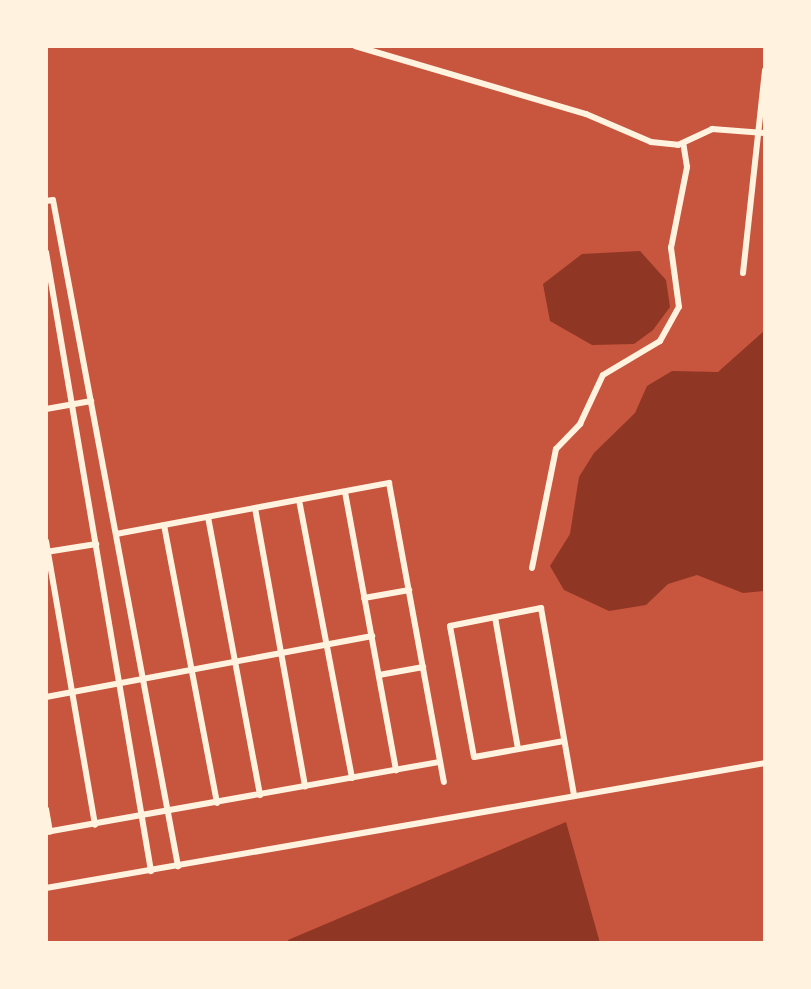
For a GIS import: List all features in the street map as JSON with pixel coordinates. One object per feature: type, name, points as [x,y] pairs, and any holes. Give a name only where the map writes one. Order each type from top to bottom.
[{"type":"street","points":[[355,46],[577,111],[640,140],[683,143],[704,130],[761,134]]},
{"type":"street","points":[[743,273],[761,134],[765,70]]},
{"type":"street","points":[[532,568],[556,449],[580,424],[603,375],[660,341],[679,307],[671,248],[687,167],[683,143]]},
{"type":"street","points":[[46,201],[53,200],[178,866]]},
{"type":"street","points":[[46,252],[151,871]]},
{"type":"street","points":[[46,409],[91,401]]},
{"type":"street","points":[[116,534],[389,483],[444,782]]},
{"type":"street","points":[[345,492],[396,770]]},
{"type":"street","points":[[299,500],[352,778]]},
{"type":"street","points":[[255,508],[305,787]]},
{"type":"street","points":[[208,517],[260,795]]},
{"type":"street","points":[[164,525],[217,803]]},
{"type":"street","points":[[46,541],[95,825]]},
{"type":"street","points":[[47,552],[96,544]]},
{"type":"street","points":[[364,598],[409,590]]},
{"type":"street","points":[[564,741],[474,757],[450,626],[541,608],[574,796]]},
{"type":"street","points":[[495,617],[518,749]]},
{"type":"street","points":[[46,697],[372,636]]},
{"type":"street","points":[[379,675],[423,667]]},
{"type":"street","points":[[46,809],[48,832],[440,762]]},
{"type":"street","points":[[46,888],[765,763]]},
{"type":"shaded area","points":[[640,251],[666,280],[670,307],[653,330],[634,344],[592,345],[550,321],[543,284],[582,254]]},
{"type":"shaded area","points":[[765,330],[765,591],[743,593],[697,575],[668,584],[646,605],[609,611],[564,590],[550,566],[570,534],[579,477],[594,453],[635,413],[647,386],[672,371],[718,372]]},
{"type":"shaded area","points":[[566,822],[600,943],[289,943],[288,940]]}]
